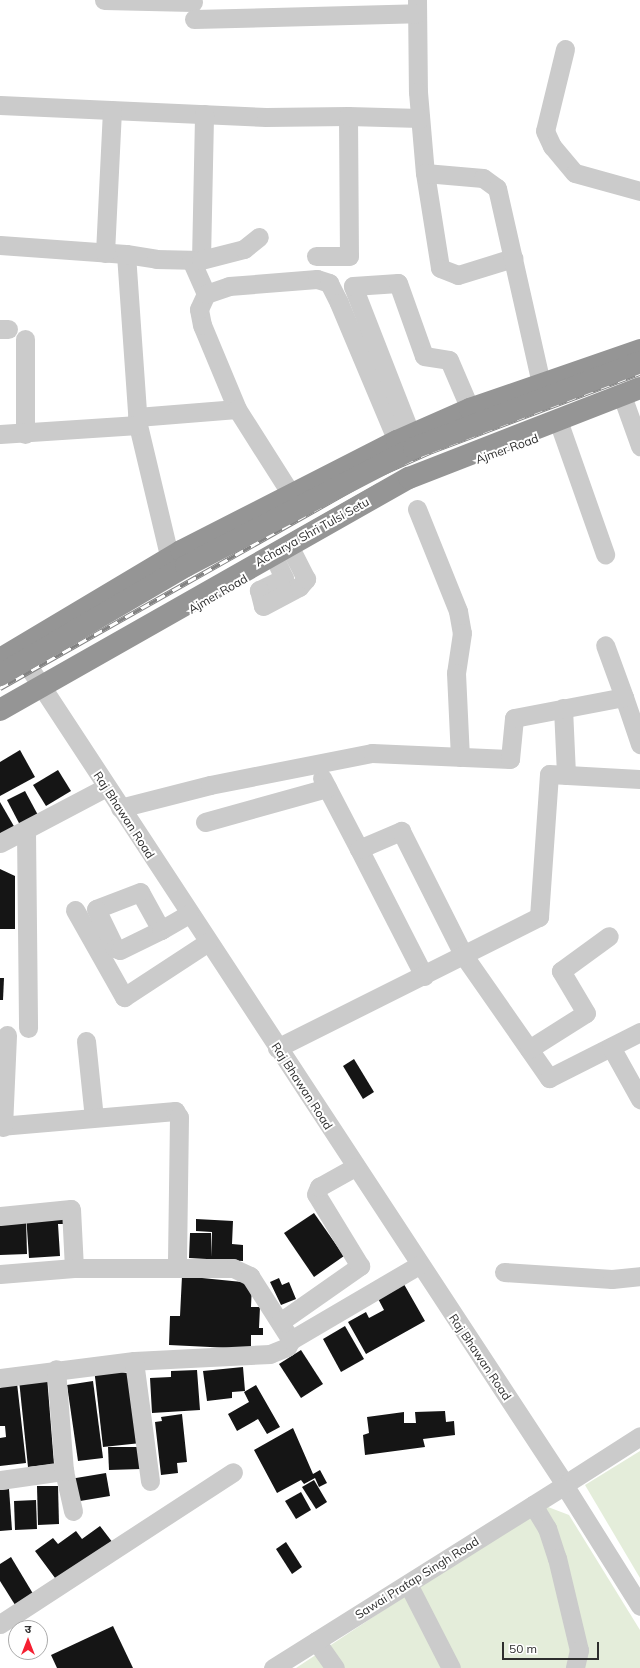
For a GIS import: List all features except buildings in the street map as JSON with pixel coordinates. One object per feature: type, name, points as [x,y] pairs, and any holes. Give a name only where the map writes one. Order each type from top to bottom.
[{"type":"highway","points":[[8,654],[170,559],[291,494],[404,438],[470,409],[541,383],[640,350]]},
{"type":"highway","points":[[0,675],[186,566],[414,448],[640,362]]},
{"type":"highway","points":[[563,376],[569,426]]},
{"type":"highway","name":"Acharya Shri Tulsi Setu","points":[[0,710],[409,478],[640,388]]},
{"type":"highway","name":"Ajmer Road","points":[[0,718],[44,695],[284,556],[416,485],[633,401]]},
{"type":"street","points":[[104,0],[193,10],[417,6],[420,118],[425,173],[440,268],[458,275],[513,258]]},
{"type":"street","points":[[565,49],[545,131],[552,146],[575,173],[640,191]]},
{"type":"street","points":[[0,105],[204,114],[420,118]]},
{"type":"street","points":[[105,253],[112,110]]},
{"type":"street","points":[[204,114],[196,260],[206,294],[199,309],[202,325],[237,409],[291,494]]},
{"type":"street","points":[[316,256],[349,256],[348,116]]},
{"type":"street","points":[[425,173],[483,178],[497,188],[541,383]]},
{"type":"street","points":[[0,245],[196,260],[244,249],[259,238]]},
{"type":"street","points":[[126,254],[138,421],[170,559]]},
{"type":"street","points":[[206,294],[229,286],[280,280],[317,279],[329,283],[404,438]]},
{"type":"street","points":[[404,438],[354,286],[398,283],[424,356],[449,360],[470,409]]},
{"type":"street","points":[[25,339],[25,434]]},
{"type":"street","points":[[633,401],[640,446]]},
{"type":"street","points":[[0,434],[25,434],[237,409]]},
{"type":"street","points":[[569,426],[605,554]]},
{"type":"street","points":[[417,508],[458,611],[462,633],[456,673],[460,757]]},
{"type":"street","points":[[605,645],[640,744]]},
{"type":"street","name":"Raj Bhawan Road","points":[[8,654],[44,695],[120,808],[564,1484],[640,1606]]},
{"type":"street","points":[[120,808],[210,784],[372,753],[510,759],[514,718],[624,697]]},
{"type":"street","points":[[563,708],[566,775]]},
{"type":"street","points":[[315,764],[424,976]]},
{"type":"street","points":[[277,1048],[464,956],[539,917],[549,774],[640,778]]},
{"type":"street","points":[[0,843],[26,831],[106,787]]},
{"type":"street","points":[[205,822],[327,788]]},
{"type":"street","points":[[26,831],[28,1028]]},
{"type":"street","points":[[359,849],[401,831],[464,956],[549,1078],[640,1032]]},
{"type":"street","points":[[75,910],[124,997],[208,942]]},
{"type":"street","points":[[161,930],[189,914]]},
{"type":"street","points":[[529,1049],[586,1013],[561,971],[609,936]]},
{"type":"street","points":[[7,1035],[1,1126],[170,1111],[178,1117],[177,1268]]},
{"type":"street","points":[[86,1040],[94,1118]]},
{"type":"street","points":[[611,1047],[640,1099]]},
{"type":"street","points":[[280,1322],[360,1266],[316,1194],[319,1187],[355,1167]]},
{"type":"street","points":[[0,1216],[71,1209],[74,1268]]},
{"type":"street","points":[[0,1378],[56,1369],[134,1361],[270,1354],[287,1347],[291,1340],[419,1265]]},
{"type":"street","points":[[0,1274],[74,1268],[233,1268],[250,1276],[291,1340]]},
{"type":"street","points":[[504,1272],[612,1279],[640,1276]]},
{"type":"street","points":[[134,1361],[150,1481]]},
{"type":"street","points":[[56,1369],[64,1471],[73,1511]]},
{"type":"street","name":"Sawai Pratap Singh Road","points":[[273,1668],[534,1505],[564,1484],[640,1436]]},
{"type":"street","points":[[0,1480],[64,1471]]},
{"type":"street","points":[[0,1624],[233,1472]]},
{"type":"street","points":[[534,1505],[547,1528],[557,1558],[579,1650],[575,1668]]},
{"type":"street","points":[[408,1584],[451,1668]]},
{"type":"street","points":[[316,1641],[335,1668]]},
{"type":"green space","points":[[640,1451],[640,1578],[585,1485]]},
{"type":"green space","points":[[548,1507],[569,1515],[640,1630],[640,1668],[296,1668],[532,1512]]},
{"type":"railway","points":[[0,688],[371,478],[432,451],[640,373]]},
{"type":"railway","points":[[0,701],[379,485],[640,383]]}]
